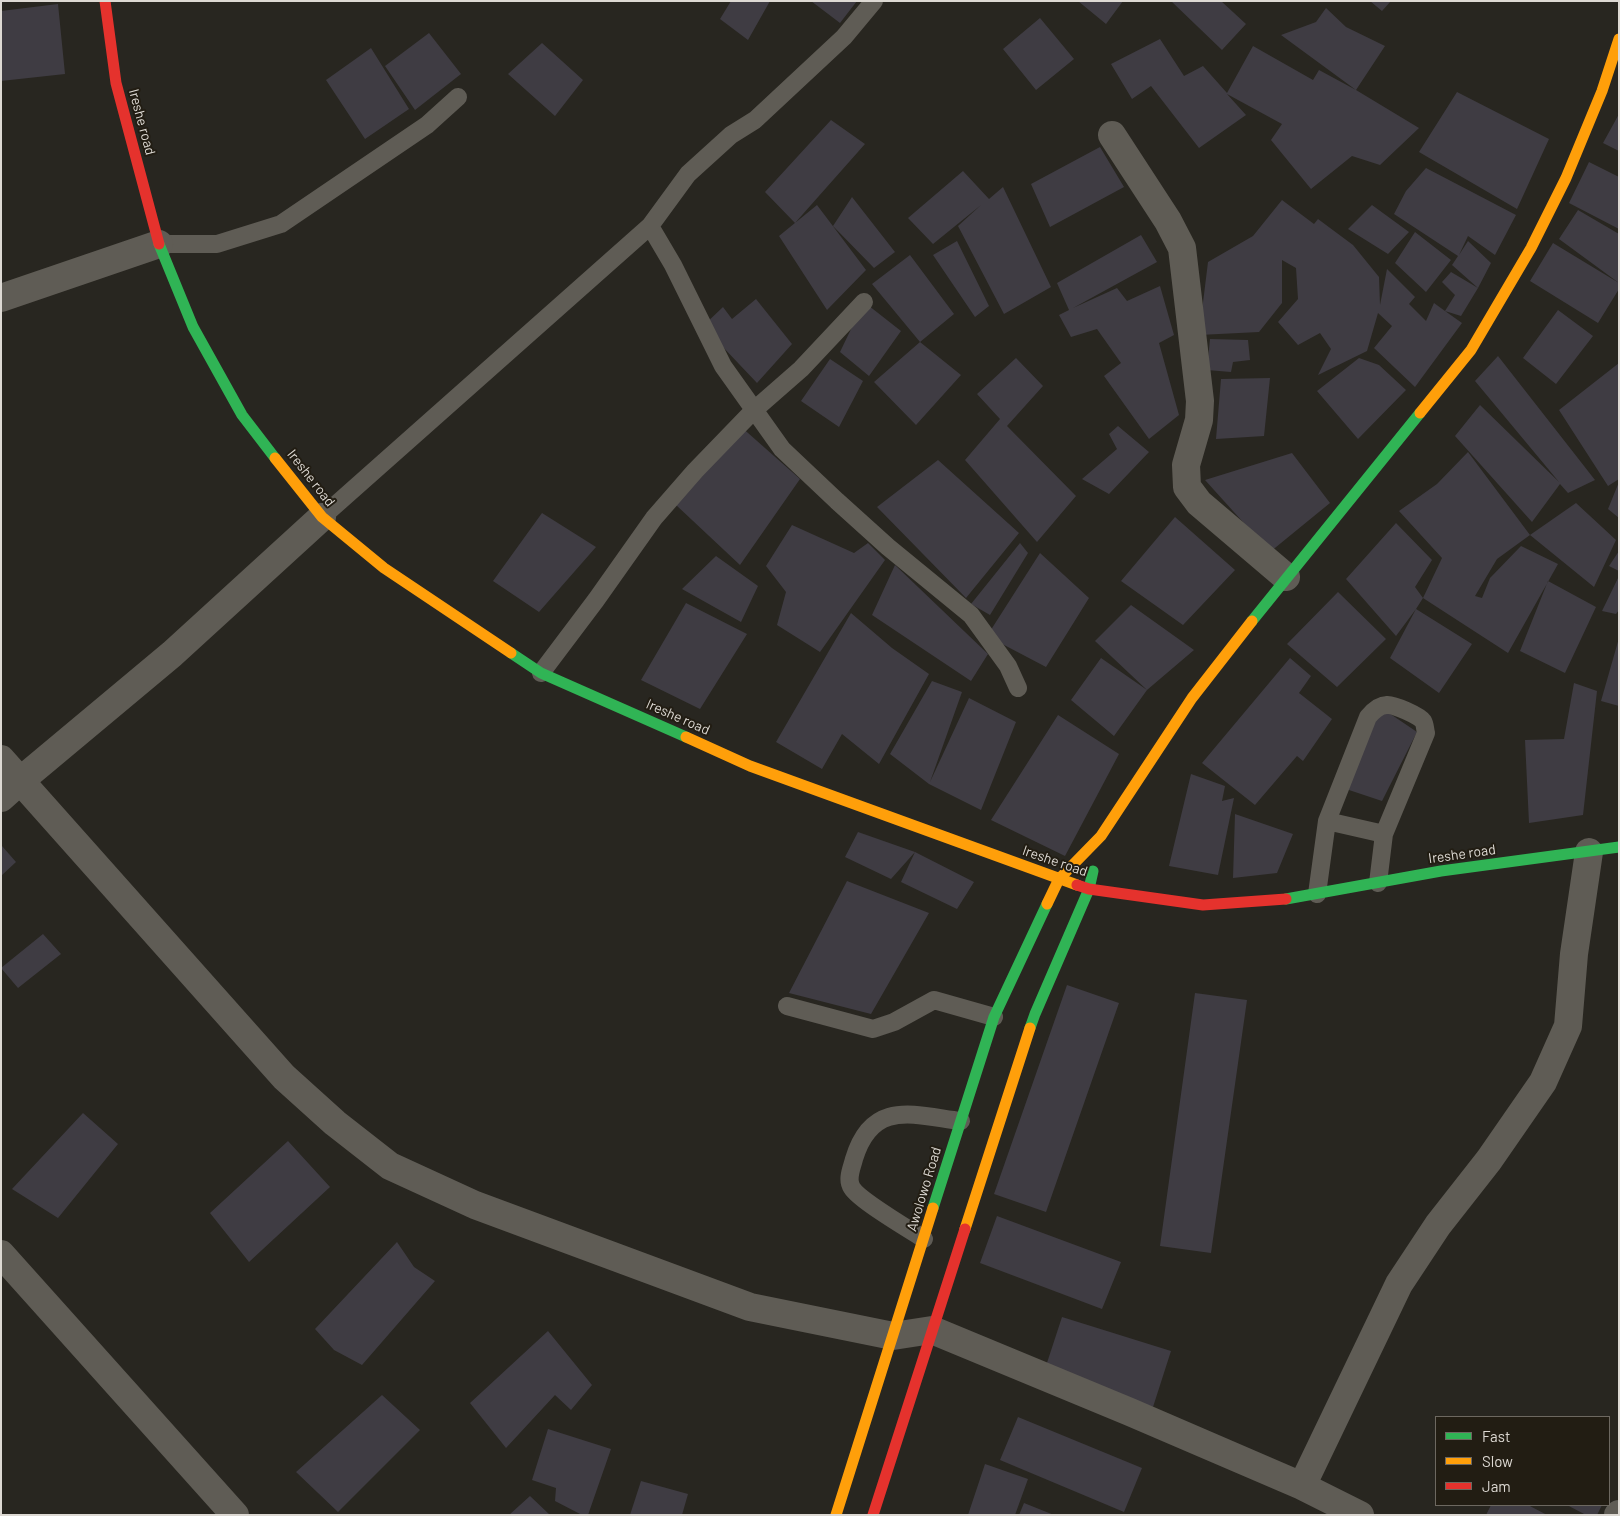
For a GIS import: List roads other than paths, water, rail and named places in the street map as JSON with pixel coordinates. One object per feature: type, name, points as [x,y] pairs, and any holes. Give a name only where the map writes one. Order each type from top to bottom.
[{"type":"main road","name":"Ireshe road","points":[[105,1],[116,82],[159,244],[193,327],[242,415],[322,517],[384,568],[541,673],[750,766],[1089,889],[1203,904],[1296,898],[1441,871],[1619,847]]},
{"type":"main road","points":[[873,1515],[1035,1014],[1089,889],[1101,836],[1192,698],[1286,576],[1471,350],[1531,248],[1566,178],[1602,92],[1619,39]]},
{"type":"main road","name":"Awolowo Road","points":[[836,1515],[994,1017],[1059,879],[1101,836]]},
{"type":"street","points":[[1112,134],[1168,221],[1182,248],[1200,401],[1199,420],[1186,466],[1187,486],[1199,503],[1286,576]]},
{"type":"street","points":[[1,298],[159,244]]},
{"type":"street","points":[[11,789],[172,654],[322,517]]},
{"type":"street","points":[[1,759],[11,789],[284,1077],[335,1123],[390,1166],[475,1205],[750,1307],[893,1336],[932,1330],[1302,1486],[1360,1515]]},
{"type":"street","points":[[1302,1486],[1399,1284],[1438,1225],[1489,1160],[1543,1082],[1568,1026],[1574,954],[1589,852]]},
{"type":"street","points":[[1,1254],[235,1515]]},
{"type":"lane","points":[[322,517],[650,226],[688,174],[731,135],[755,120],[844,37],[874,1]]},
{"type":"lane","points":[[159,244],[216,244],[281,224],[427,125],[458,96]]},
{"type":"lane","points":[[650,226],[673,265],[722,366],[782,449],[888,547],[972,615],[1008,666],[1018,688]]},
{"type":"lane","points":[[541,673],[654,518],[695,471],[753,411],[802,369],[864,302]]},
{"type":"lane","points":[[1317,894],[1327,821],[1368,717],[1380,707],[1391,704],[1420,717],[1424,722],[1426,732],[1384,834],[1378,883]]},
{"type":"lane","points":[[1327,821],[1384,834]]},
{"type":"lane","points":[[787,1006],[874,1029],[894,1022],[934,1000],[994,1017]]},
{"type":"lane","points":[[924,1239],[852,1189],[849,1179],[858,1148],[871,1126],[884,1118],[905,1114],[961,1121]]}]
